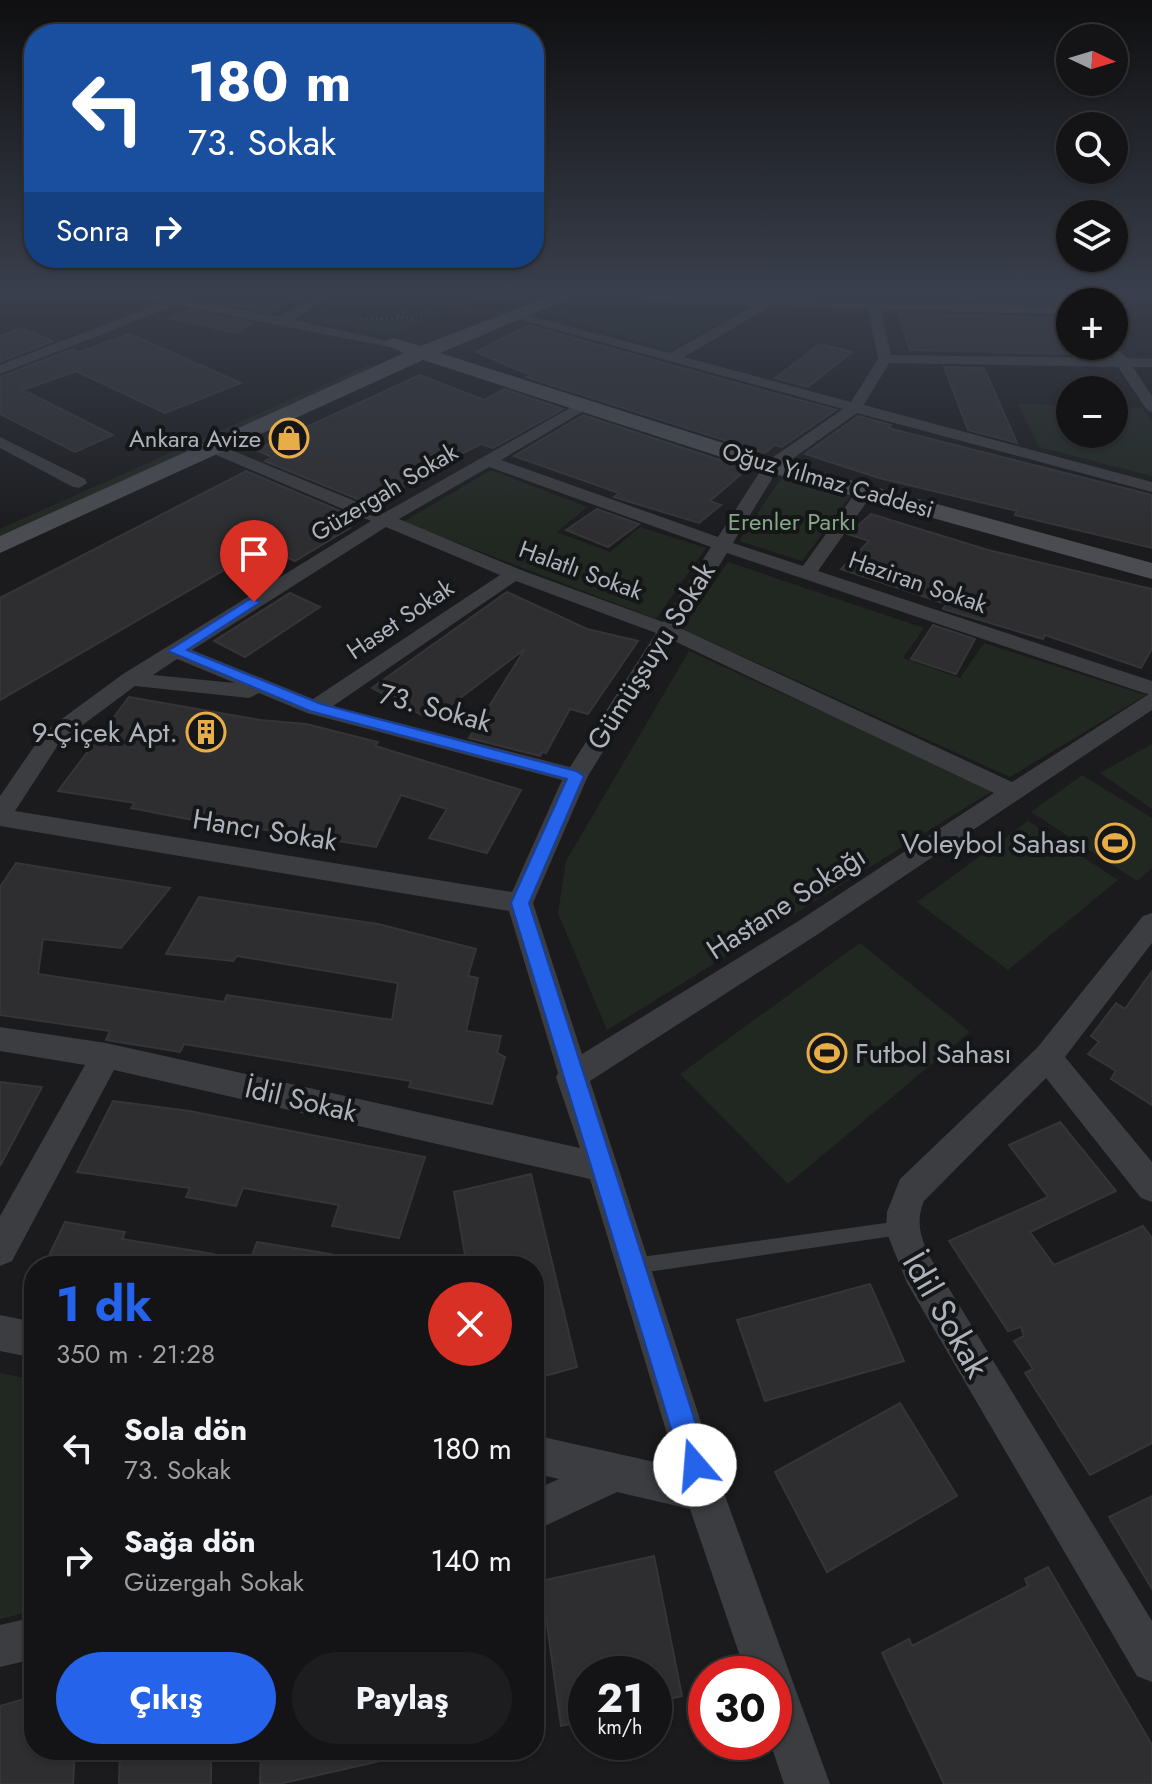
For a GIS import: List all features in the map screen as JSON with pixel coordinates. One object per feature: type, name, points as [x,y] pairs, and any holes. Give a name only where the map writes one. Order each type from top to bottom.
[{"type":"main road","points":[[248,408],[318,372]]},
{"type":"main road","points":[[0,545],[378,372]]},
{"type":"main road","points":[[452,372],[508,381]]},
{"type":"main road","points":[[481,372],[508,381]]},
{"type":"main road","points":[[493,372],[508,381]]},
{"type":"main road","name":"Oğuz Yılmaz Caddesi","points":[[508,381],[772,466],[1152,571]]},
{"type":"main road","points":[[53,496],[86,480]]},
{"type":"street","points":[[725,372],[1152,487]]},
{"type":"street","points":[[772,466],[855,407],[877,372]]},
{"type":"street","points":[[1129,372],[1152,407]]},
{"type":"street","name":"Güzergah Sokak","points":[[0,816],[52,737],[131,679],[385,520],[584,405]]},
{"type":"street","points":[[0,442],[86,480]]},
{"type":"street","name":"Halatlı Sokak","points":[[213,448],[514,574],[667,630],[1013,792]]},
{"type":"street","name":"Haziran Sokak","points":[[486,460],[722,545],[1152,688]]},
{"type":"street","name":"Gümüşsuyu Sokak","points":[[520,903],[576,776],[772,466]]},
{"type":"street","points":[[808,572],[864,493]]},
{"type":"street","name":"Haset Sokak","points":[[315,708],[514,574]]},
{"type":"street","name":"73. Sokak","points":[[176,651],[315,708],[576,776]]},
{"type":"street","name":"73. Sokak","points":[[131,679],[281,694]]},
{"type":"street","name":"Hastane Sokağı","points":[[571,1077],[806,929],[1152,700]]},
{"type":"street","name":"Hancı Sokak","points":[[0,816],[520,903]]},
{"type":"street","points":[[520,903],[571,1077],[704,1493],[762,1656]]},
{"type":"street","name":"İdil Sokak","points":[[1152,923],[1047,1057],[912,1190],[902,1207],[900,1228],[903,1241],[919,1271],[1152,1661]]},
{"type":"street","name":"İdil Sokak","points":[[0,1039],[106,1056],[601,1167]]},
{"type":"street","points":[[0,1249],[106,1056]]},
{"type":"street","points":[[1047,1057],[1152,1187]]},
{"type":"street","points":[[0,1333],[24,1338]]},
{"type":"street","points":[[544,1456],[704,1493]]},
{"type":"street","points":[[544,1506],[615,1473]]},
{"type":"street","points":[[0,1646],[24,1640]]},
{"type":"street","points":[[792,1741],[807,1784]]},
{"type":"lane","points":[[632,1267],[900,1228]]},
{"type":"green space","points":[[352,372],[366,372],[0,536],[0,529]]},
{"type":"green space","points":[[1018,404],[1056,405],[1056,448],[1128,448],[1128,407],[1143,408],[1152,423],[1152,476],[1039,447]]},
{"type":"green space","points":[[491,470],[587,507],[557,532],[610,552],[640,527],[706,548],[656,619],[403,522]]},
{"type":"green space","name":"Erenler Parkı","points":[[784,474],[851,495],[802,561],[739,541]]},
{"type":"green space","points":[[728,562],[924,628],[903,658],[960,678],[984,643],[1146,695],[1010,777],[682,629]]},
{"type":"green space","points":[[689,651],[994,790],[607,1030],[558,913],[566,861]]},
{"type":"green space","points":[[1152,744],[1152,809],[1100,773]]},
{"type":"green space","name":"Voleybol Sahası","points":[[1082,775],[1152,818],[1152,868],[1137,881],[1031,812]]},
{"type":"green space","name":"Futbol Sahası","points":[[1028,821],[1118,880],[1008,970],[917,902]]},
{"type":"green space","name":"Futbol Sahası","points":[[860,943],[970,1032],[788,1184],[680,1074]]},
{"type":"green space","points":[[0,1373],[24,1378],[24,1613],[0,1619]]},
{"type":"building","points":[[12,372],[73,372],[23,390],[113,435],[75,452],[0,414],[0,377]]},
{"type":"building","points":[[79,372],[217,372],[241,383],[165,413]]},
{"type":"building","points":[[524,372],[700,372],[836,410],[782,447],[775,445],[765,453],[526,377],[530,375]]},
{"type":"building","points":[[783,372],[827,372],[808,387],[775,378]]},
{"type":"building","points":[[946,372],[986,372],[1017,443],[968,430]]},
{"type":"building","points":[[420,375],[484,400],[504,389],[563,409],[493,448],[481,444],[451,459],[372,505],[265,461],[272,457],[256,450]]},
{"type":"building","points":[[583,415],[747,469],[710,501],[721,505],[699,523],[614,497],[619,493],[514,456]]},
{"type":"building","points":[[858,416],[891,425],[888,428],[1152,495],[1152,548],[1015,515],[1017,511],[879,478],[805,454]]},
{"type":"building","points":[[246,471],[352,516],[338,523],[350,528],[295,561],[264,547],[0,700],[0,598]]},
{"type":"building","points":[[597,509],[639,524],[608,547],[566,530]]},
{"type":"building","points":[[871,514],[988,550],[1152,589],[1152,649],[1141,668],[1045,635],[1043,639],[943,609],[946,604],[841,569],[869,541],[848,534]]},
{"type":"building","points":[[507,592],[587,629],[638,641],[588,714],[570,709],[546,753],[542,752],[540,756],[469,738],[525,649],[431,720],[372,688]]},
{"type":"building","points":[[290,593],[320,607],[245,657],[214,641]]},
{"type":"building","points":[[933,625],[975,639],[956,674],[911,659]]},
{"type":"building","points":[[129,697],[260,720],[306,724],[378,742],[375,746],[521,790],[487,853],[429,838],[447,809],[401,795],[376,847],[235,825],[233,828],[131,808],[135,803],[58,791]]},
{"type":"building","points":[[16,863],[170,888],[121,948],[43,939],[38,974],[224,1002],[227,995],[392,1020],[398,983],[237,956],[233,961],[166,954],[199,897],[378,924],[476,949],[468,976],[478,978],[466,1031],[501,1036],[497,1053],[505,1057],[492,1104],[409,1087],[411,1081],[184,1044],[180,1052],[106,1040],[110,1031],[0,1015],[0,887]]},
{"type":"building","points":[[1152,971],[1152,1105],[1111,1079],[1116,1071],[1088,1054],[1099,1042],[1091,1036],[1116,1003],[1125,1009]]},
{"type":"building","points":[[0,1082],[42,1087],[0,1166]]},
{"type":"building","points":[[113,1101],[189,1111],[425,1157],[399,1238],[332,1226],[339,1205],[243,1188],[236,1206],[186,1197],[190,1188],[77,1172]]},
{"type":"building","points":[[1060,1122],[1116,1191],[1030,1232],[1054,1265],[1143,1226],[1152,1238],[1152,1443],[1090,1475],[1025,1373],[1033,1369],[1014,1341],[1024,1336],[1021,1327],[1008,1331],[949,1241],[1048,1197],[1009,1145]]},
{"type":"building","points":[[531,1174],[577,1367],[544,1376],[544,1256],[465,1256],[454,1192]]},
{"type":"building","points":[[65,1222],[125,1232],[122,1239],[214,1254],[214,1256],[49,1256]]},
{"type":"building","points":[[257,1242],[331,1254],[331,1256],[252,1256]]},
{"type":"building","points":[[870,1284],[904,1361],[765,1401],[737,1320]]},
{"type":"building","points":[[900,1403],[957,1496],[827,1572],[775,1472]]},
{"type":"building","points":[[1152,1496],[1152,1589],[1109,1517]]},
{"type":"building","points":[[654,1556],[682,1696],[672,1698],[672,1656],[568,1656],[568,1724],[561,1726],[544,1603],[544,1580]]},
{"type":"building","points":[[1048,1567],[1152,1745],[1152,1784],[944,1784],[882,1653],[909,1639],[912,1646],[1028,1586],[1025,1579]]},
{"type":"building","points":[[24,1699],[24,1760],[74,1760],[73,1784],[0,1784],[0,1706]]},
{"type":"building","points":[[120,1760],[211,1760],[211,1784],[119,1784]]},
{"type":"building","points":[[261,1760],[385,1760],[279,1784],[260,1784]]},
{"type":"place","name":"Ankara Avize","points":[[289,438]]},
{"type":"place","name":"9-Çiçek Apt.","points":[[206,732]]},
{"type":"place","name":"Voleybol Sahası","points":[[1115,843]]},
{"type":"place","name":"Futbol Sahası","points":[[827,1053]]},
{"type":"route","points":[[254,602],[176,651],[315,708],[576,776],[520,903],[571,1077],[695,1465]]}]
